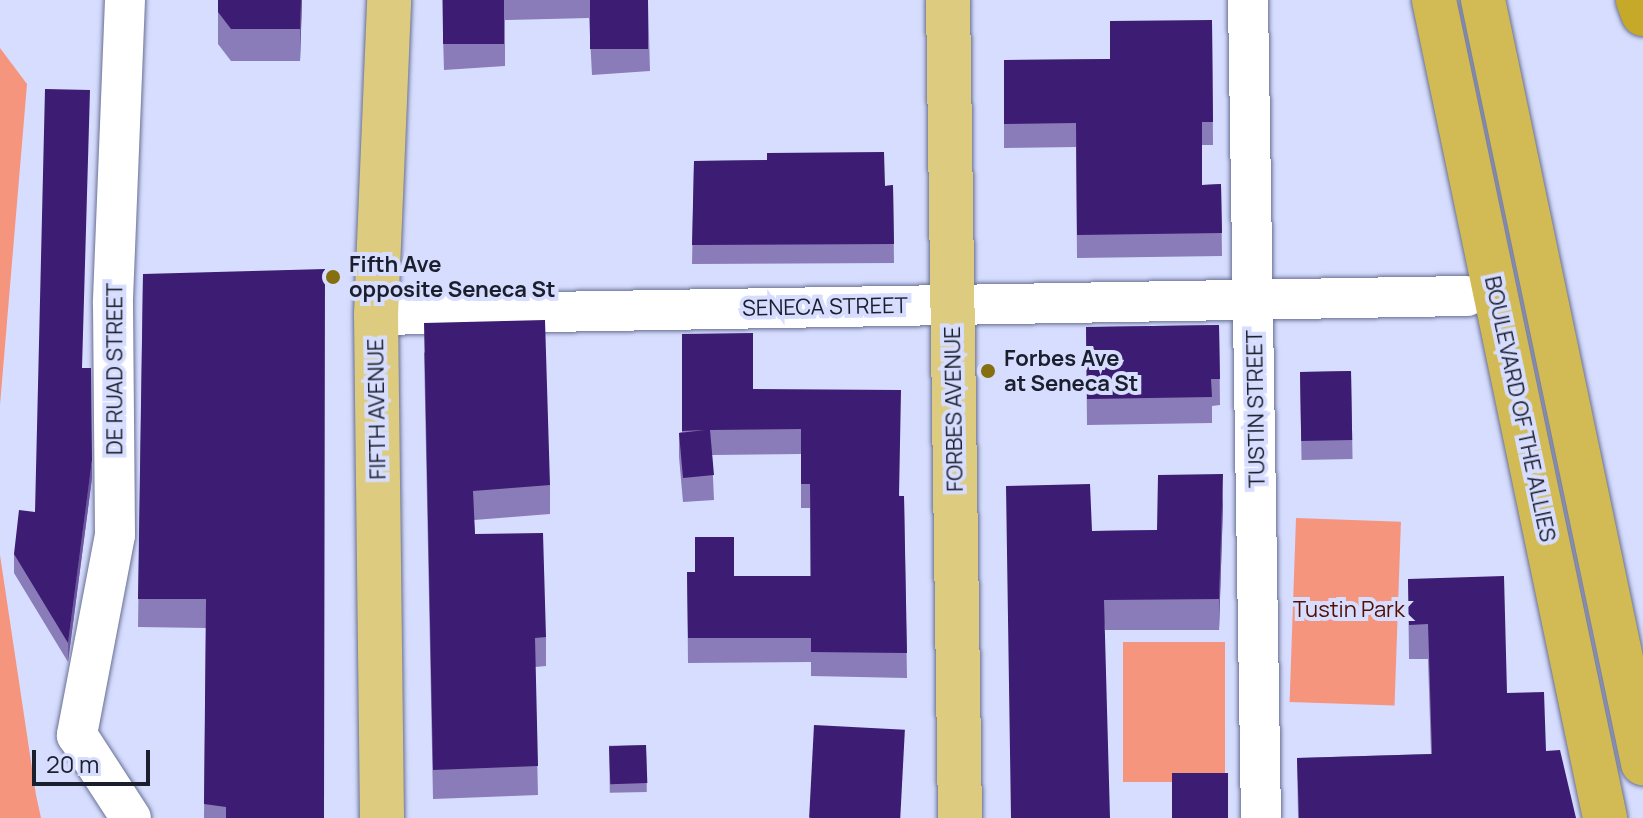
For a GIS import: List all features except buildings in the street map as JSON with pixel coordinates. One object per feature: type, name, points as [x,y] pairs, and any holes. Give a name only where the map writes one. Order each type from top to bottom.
[{"type":"highway","name":"BOULEVARD OF THE ALLIES","points":[[1434,0],[1605,818]]},
{"type":"highway","points":[[1483,0],[1643,763]]},
{"type":"highway","points":[[1639,0],[1643,14]]},
{"type":"main road","name":"FIFTH AVENUE","points":[[382,818],[376,315],[389,0]]},
{"type":"main road","name":"FORBES AVENUE","points":[[948,0],[960,818]]},
{"type":"street","name":"DE RUAD STREET","points":[[125,0],[113,304],[115,535],[77,735],[131,818]]},
{"type":"street","name":"TUSTIN STREET","points":[[1248,0],[1261,818]]},
{"type":"street","name":"SENECA STREET","points":[[376,315],[1467,296]]},
{"type":"green space","points":[[0,48],[27,84],[0,405]]},
{"type":"green space","name":"Tustin Park","points":[[1296,518],[1401,522],[1395,706],[1290,702]]},
{"type":"green space","points":[[0,555],[36,795],[41,818],[0,818]]},
{"type":"green space","points":[[1123,642],[1225,642],[1225,782],[1123,782]]},
{"type":"place","name":"Fifth Ave opposite Seneca St","points":[[333,277]]},
{"type":"place","name":"Forbes Ave at Seneca St","points":[[988,371]]}]
